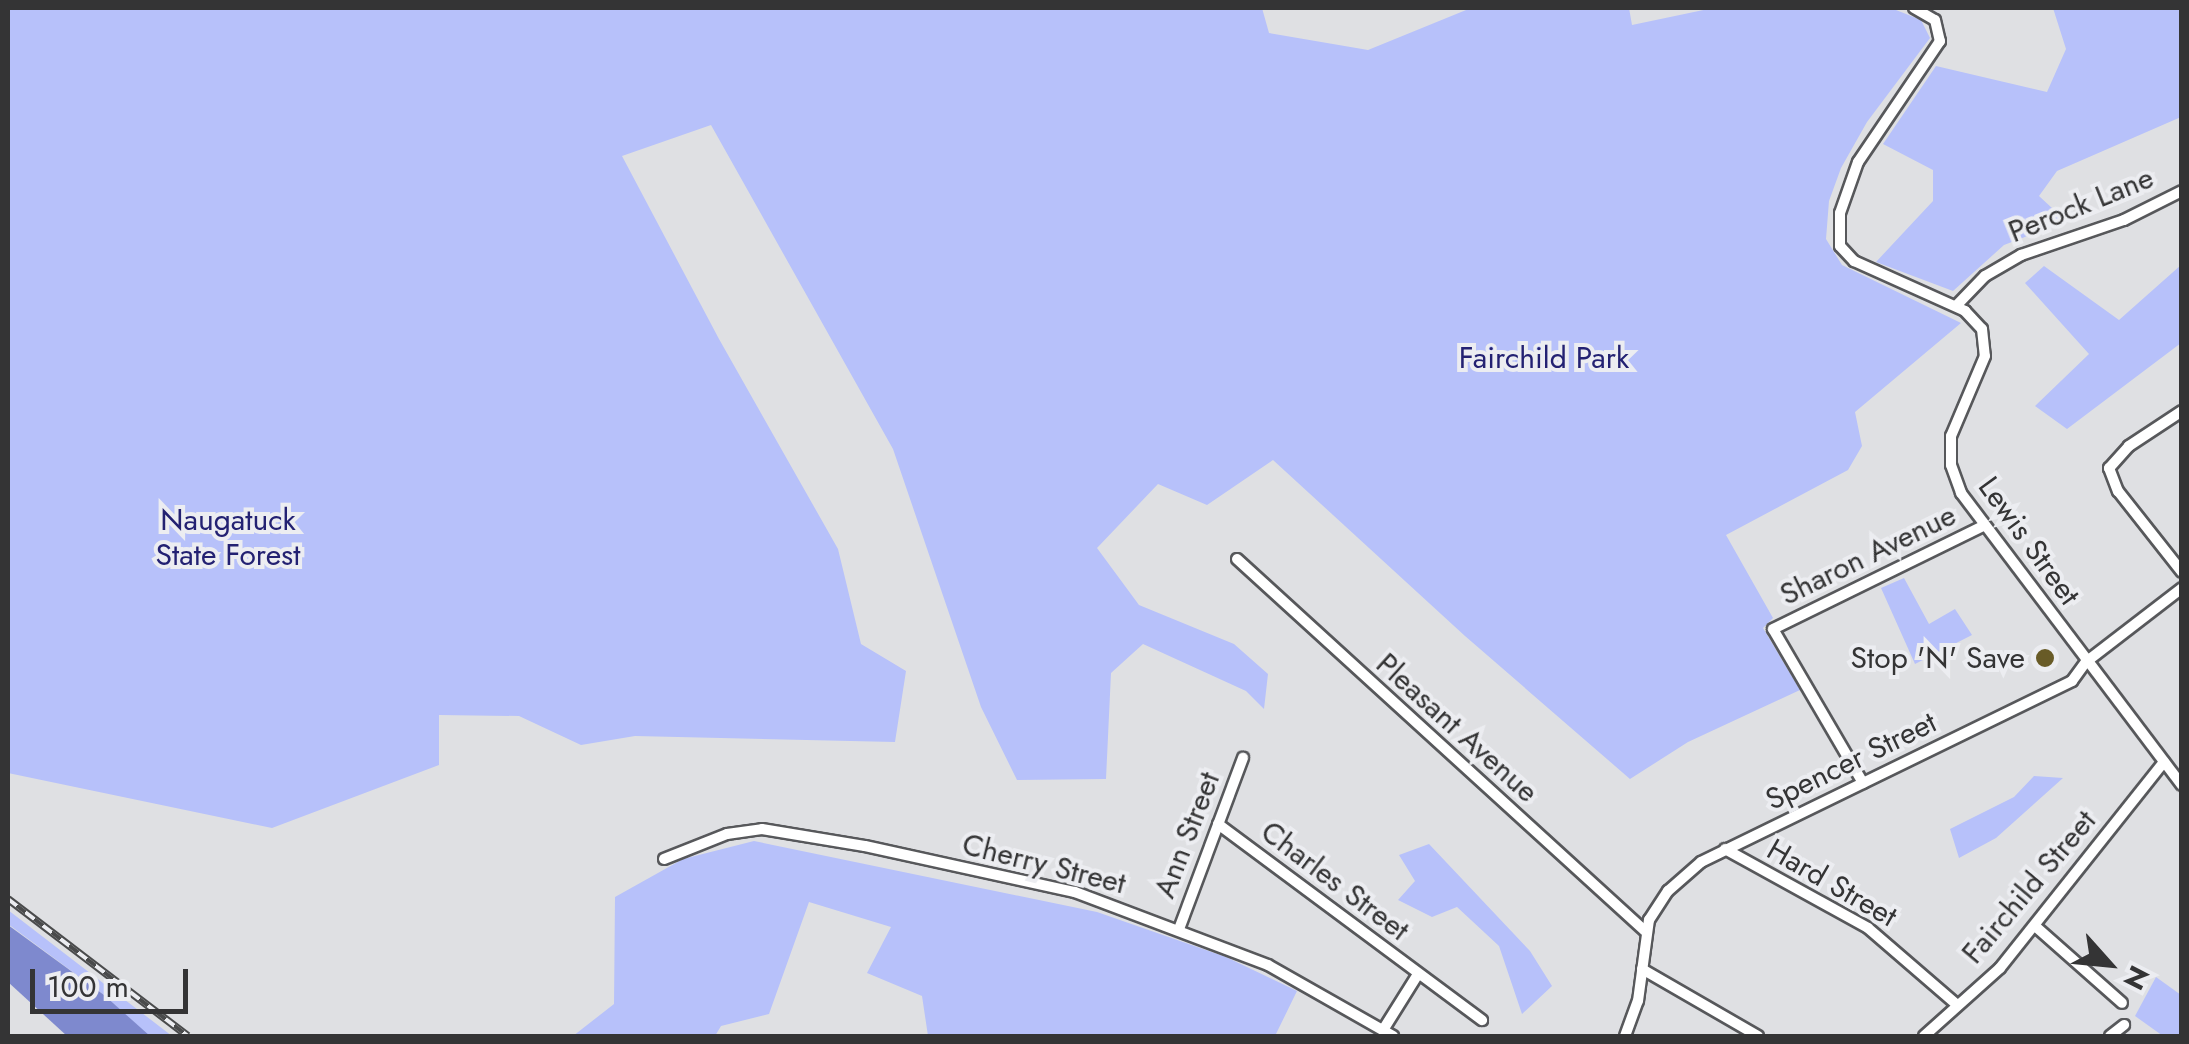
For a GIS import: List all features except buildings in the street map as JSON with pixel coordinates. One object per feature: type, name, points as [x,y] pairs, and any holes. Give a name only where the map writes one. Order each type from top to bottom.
[{"type":"street","points":[[1914,8],[1935,20],[1940,41],[1872,138],[1846,190],[1837,230],[1840,246],[1854,261],[1956,306]]},
{"type":"street","name":"Perock Lane","points":[[1956,306],[1985,276],[2021,255],[2124,220],[2182,191]]},
{"type":"street","name":"Lewis Street","points":[[1956,306],[1975,321],[1986,343],[1982,364],[1954,423],[1950,452],[1961,493],[2182,785]]},
{"type":"street","points":[[2182,411],[2129,446],[2109,468],[2118,492],[2182,572]]},
{"type":"street","name":"Sharon Avenue","points":[[1862,783],[1773,629],[1983,526]]},
{"type":"street","name":"Pleasant Avenue","points":[[1236,559],[1645,931]]},
{"type":"street","name":"Spencer Street","points":[[1625,1036],[1642,969],[1645,931],[1668,891],[1725,849],[2072,681],[2086,662],[2182,588]]},
{"type":"street","name":"Ann Street","points":[[1178,929],[1243,758]]},
{"type":"street","name":"Fairchild Street","points":[[1924,1036],[2000,968],[2164,762]]},
{"type":"street","name":"Charles Street","points":[[1218,824],[1418,974],[1388,1034]]},
{"type":"street","name":"Cherry Street","points":[[664,859],[727,834],[762,829],[866,846],[1052,887],[1178,929],[1268,965],[1388,1034]]},
{"type":"street","name":"Hard Street","points":[[1725,849],[1868,928],[1956,1004]]},
{"type":"street","points":[[2035,926],[2122,1002]]},
{"type":"street","points":[[1642,969],[1758,1036]]},
{"type":"street","points":[[1418,974],[1482,1020]]},
{"type":"street","points":[[2110,1036],[2124,1025]]},
{"type":"green space","points":[[8,8],[1262,8],[1269,33],[1368,50],[1471,8],[1629,8],[1632,25],[1713,8],[1891,8],[1921,20],[1930,38],[1867,122],[1841,168],[1829,201],[1826,239],[1842,265],[1961,323],[1855,412],[1862,446],[1848,470],[1726,535],[1773,618],[1763,628],[1800,690],[1688,742],[1630,779],[1465,636],[1273,460],[1207,505],[1158,484],[1097,548],[1139,605],[1234,644],[1268,674],[1264,709],[1246,691],[1143,644],[1111,673],[1106,779],[1017,780],[981,707],[893,449],[711,125],[622,156],[719,339],[838,549],[861,644],[906,671],[895,742],[635,736],[581,745],[519,716],[439,715],[439,765],[272,828],[8,773]]},
{"type":"green space","points":[[2053,8],[2181,8],[2181,117],[2057,171],[2039,196],[2066,221],[2004,245],[1953,291],[1876,262],[1933,201],[1933,170],[1883,144],[1936,66],[2047,92],[2066,49]]},
{"type":"green space","points":[[2181,265],[2181,343],[2067,429],[2035,406],[2089,354],[2025,283],[2044,266],[2119,320]]},
{"type":"green space","points":[[1904,578],[1929,624],[1955,609],[1972,635],[1915,664],[1881,588]]},
{"type":"green space","points":[[2034,776],[2063,778],[1996,838],[1959,858],[1950,829],[2014,797]]},
{"type":"green space","points":[[754,841],[1097,912],[1226,957],[1297,991],[1275,1036],[928,1036],[922,996],[867,973],[891,927],[809,902],[769,1014],[721,1026],[715,1036],[573,1036],[614,1004],[615,897],[683,859]]},
{"type":"green space","points":[[1429,844],[1530,951],[1552,986],[1522,1014],[1499,946],[1457,907],[1432,917],[1398,900],[1415,881],[1399,855]]},
{"type":"green space","points":[[8,910],[172,1036],[149,1036],[104,995],[8,924]]},
{"type":"green space","points":[[2156,977],[2181,995],[2181,1036],[2163,1036],[2135,1016]]},
{"type":"shaded area","points":[[8,925],[104,995],[150,1036],[67,1036],[8,982]]},
{"type":"railway","points":[[8,899],[188,1036]]},
{"type":"place","name":"Stop 'N' Save","points":[[2045,658]]},
{"type":"park label","name":"Fairchild Park","points":[[1544,358]]},
{"type":"park label","name":"Naugatuck State Forest","points":[[228,537]]}]
